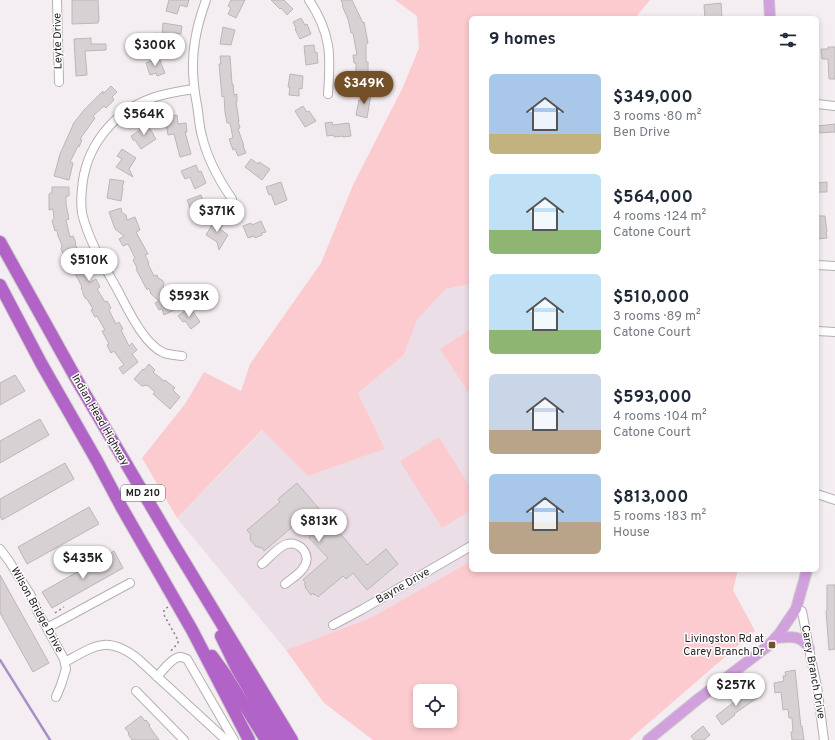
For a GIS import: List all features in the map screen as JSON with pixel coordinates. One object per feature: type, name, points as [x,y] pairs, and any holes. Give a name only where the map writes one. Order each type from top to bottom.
[{"type":"highway","name":"Indian Head Highway","points":[[0,242],[78,382],[174,545],[292,740]]},
{"type":"highway","name":"Indian Head Highway","points":[[0,285],[41,363],[192,630],[249,740]]},
{"type":"highway","points":[[174,545],[237,669],[278,740]]},
{"type":"highway","points":[[192,630],[225,674],[266,740]]},
{"type":"main road","points":[[769,0],[770,16]]},
{"type":"main road","points":[[648,740],[697,700],[768,646],[776,638],[796,608],[806,572]]},
{"type":"main road","points":[[776,638],[794,637],[805,642],[809,648]]},
{"type":"street","name":"Leyte Drive","points":[[57,0],[58,82]]},
{"type":"street","points":[[206,0],[200,18],[195,42],[193,73],[194,89],[200,128],[204,143],[210,160],[232,199]]},
{"type":"street","points":[[309,0],[319,16],[326,34],[330,57],[328,94]]},
{"type":"street","points":[[182,356],[164,353],[155,348],[145,337],[134,320],[90,237],[82,212],[82,195],[83,174],[93,148],[114,121],[128,110],[151,98],[194,89]]},
{"type":"street","points":[[819,104],[835,106]]},
{"type":"street","points":[[819,265],[835,266]]},
{"type":"street","points":[[819,331],[835,332]]},
{"type":"street","points":[[819,495],[835,500]]},
{"type":"street","points":[[262,564],[286,544],[294,544],[301,547],[306,554],[307,562],[303,569],[285,584]]},
{"type":"street","name":"Bayne Drive","points":[[333,625],[469,547]]},
{"type":"street","name":"Wilson Bridge Drive","points":[[0,548],[30,594],[38,612],[64,659],[66,670],[56,697]]},
{"type":"street","points":[[47,628],[130,583]]},
{"type":"street","name":"Carey Branch Drive","points":[[796,608],[802,611],[817,686],[824,740]]},
{"type":"street","points":[[65,662],[102,645],[112,645],[122,648],[129,652],[157,676],[226,740]]},
{"type":"street","points":[[157,676],[177,657],[187,659],[234,740]]},
{"type":"street","points":[[136,691],[184,740]]},
{"type":"path","points":[[169,652],[178,643],[178,640],[164,615],[164,610],[176,603]]},
{"type":"path","points":[[55,613],[64,607]]},
{"type":"shaded area","points":[[395,0],[650,0],[637,16],[469,16],[469,284],[446,289],[417,320],[404,355],[358,393],[385,449],[308,476],[262,430],[177,518],[142,458],[185,404],[204,372],[241,391],[250,364],[321,263],[353,185],[403,87],[419,48],[417,16]]},
{"type":"shaded area","points":[[469,284],[469,562],[370,618],[286,650],[177,518],[263,430],[308,476],[385,449],[358,393],[404,355],[417,320],[446,289]]},
{"type":"shaded area","points":[[469,330],[469,393],[440,349]]},
{"type":"shaded area","points":[[439,437],[469,486],[469,511],[442,528],[400,461]]},
{"type":"shaded area","points":[[469,562],[469,572],[738,572],[733,590],[755,631],[629,740],[373,740],[324,703],[286,650],[370,618]]},
{"type":"building","points":[[72,0],[98,0],[98,23],[72,24]]},
{"type":"building","points":[[169,0],[189,0],[187,7],[180,5],[177,14],[166,11]]},
{"type":"building","points":[[231,0],[245,0],[236,18],[228,14],[231,8],[228,6]]},
{"type":"building","points":[[271,0],[284,0],[293,9],[287,15]]},
{"type":"building","points":[[341,0],[352,0],[363,23],[364,22],[368,43],[366,44],[366,62],[368,62],[370,79],[356,79],[356,63],[354,63],[353,55],[357,55],[353,33],[351,33]]},
{"type":"building","points":[[721,3],[722,16],[705,16],[704,5]]},
{"type":"building","points":[[301,18],[305,25],[307,24],[311,34],[300,39],[293,22]]},
{"type":"building","points":[[163,23],[182,26],[181,34],[174,33],[172,43],[155,41],[156,33],[162,34]]},
{"type":"building","points":[[223,27],[235,30],[231,45],[220,44]]},
{"type":"building","points":[[91,38],[91,44],[106,44],[106,50],[85,51],[87,75],[76,76],[74,39]]},
{"type":"building","points":[[314,45],[315,53],[317,52],[318,63],[306,65],[304,46]]},
{"type":"building","points":[[828,47],[835,47],[835,79],[829,79],[828,59],[822,59],[821,49],[828,49]]},
{"type":"building","points":[[220,56],[230,56],[234,95],[237,94],[236,102],[240,128],[238,129],[246,153],[238,156],[235,149],[233,150],[229,139],[233,138],[230,123],[227,123],[224,96],[222,97],[219,64],[221,64]]},
{"type":"building","points":[[159,58],[165,73],[157,76],[156,73],[150,75],[146,63]]},
{"type":"building","points":[[290,74],[303,76],[302,89],[299,88],[299,96],[289,95],[290,87],[288,87]]},
{"type":"building","points":[[111,86],[117,92],[112,97],[114,100],[106,108],[104,106],[93,116],[95,118],[80,139],[82,140],[79,147],[78,146],[70,162],[73,163],[69,180],[54,176],[60,154],[73,124],[84,110],[103,91],[103,94]]},
{"type":"building","points":[[362,93],[371,94],[367,118],[356,115]]},
{"type":"building","points":[[303,106],[307,112],[309,111],[316,121],[305,127],[295,111]]},
{"type":"building","points":[[177,115],[178,124],[186,123],[187,132],[185,132],[191,154],[180,157],[174,134],[168,135],[165,117]]},
{"type":"building","points":[[332,122],[333,125],[349,123],[351,136],[327,136],[325,123]]},
{"type":"building","points":[[146,123],[156,139],[141,149],[131,136],[140,130],[139,128]]},
{"type":"building","points":[[835,124],[835,132],[819,133],[819,126]]},
{"type":"building","points":[[122,149],[136,158],[129,169],[133,177],[116,167],[122,159],[117,156]]},
{"type":"building","points":[[251,159],[270,169],[262,180],[245,167]]},
{"type":"building","points":[[196,165],[199,172],[201,171],[206,183],[195,189],[190,177],[185,179],[181,171]]},
{"type":"building","points":[[110,179],[124,181],[121,201],[107,198]]},
{"type":"building","points":[[281,182],[287,200],[275,205],[271,194],[269,195],[266,187]]},
{"type":"building","points":[[827,182],[827,192],[819,192],[819,183]]},
{"type":"building","points":[[52,187],[69,187],[69,196],[66,196],[66,204],[69,219],[66,220],[70,237],[73,236],[82,259],[84,257],[88,264],[89,283],[96,279],[100,287],[97,289],[105,302],[107,301],[111,308],[109,310],[116,324],[119,322],[123,329],[121,330],[129,346],[132,343],[137,350],[132,354],[138,362],[123,374],[119,368],[124,365],[114,351],[111,353],[107,345],[109,344],[102,331],[105,330],[97,316],[95,317],[91,310],[93,309],[85,298],[81,288],[82,287],[68,259],[66,260],[61,249],[62,245],[52,221],[54,218],[53,209],[49,210],[49,194],[52,192]]},
{"type":"building","points":[[201,195],[204,204],[207,203],[210,212],[195,218],[187,200]]},
{"type":"building","points":[[121,208],[122,213],[126,215],[127,220],[135,217],[140,230],[136,232],[148,254],[145,255],[149,263],[148,264],[154,276],[157,275],[158,278],[164,283],[163,286],[176,309],[164,315],[162,309],[159,310],[155,303],[159,301],[151,294],[149,288],[147,290],[136,269],[137,268],[133,260],[135,258],[128,244],[123,246],[119,239],[124,236],[115,229],[109,212]]},
{"type":"building","points":[[819,216],[825,216],[827,238],[819,239]]},
{"type":"building","points":[[216,218],[224,223],[220,229],[228,235],[219,250],[217,242],[206,235]]},
{"type":"building","points":[[261,221],[266,232],[255,238],[254,236],[248,238],[243,226],[251,223],[252,225]]},
{"type":"building","points":[[190,307],[200,322],[191,329],[185,321],[183,322],[178,316]]},
{"type":"building","points":[[149,364],[155,370],[153,372],[175,388],[173,390],[180,397],[170,409],[153,394],[155,392],[147,385],[142,386],[134,379]]},
{"type":"building","points":[[15,375],[25,391],[0,405],[0,383]]},
{"type":"building","points":[[40,419],[49,435],[0,463],[0,441]]},
{"type":"building","points":[[65,463],[74,479],[2,520],[0,516],[0,499]]},
{"type":"building","points":[[297,483],[367,565],[386,549],[398,564],[367,590],[353,573],[346,579],[343,576],[318,597],[313,593],[311,595],[305,587],[306,586],[304,584],[306,583],[303,580],[328,558],[309,538],[310,537],[298,522],[264,551],[261,547],[256,547],[250,539],[251,535],[247,530],[280,502],[278,499]]},
{"type":"building","points":[[89,507],[99,524],[27,564],[18,547]]},
{"type":"building","points":[[114,551],[123,568],[52,608],[42,592]]},
{"type":"building","points":[[0,575],[49,663],[33,672],[0,613]]},
{"type":"building","points":[[827,585],[835,585],[835,649],[829,650],[826,611]]},
{"type":"building","points":[[795,670],[801,727],[802,726],[804,740],[792,740],[792,718],[789,718],[788,709],[783,710],[781,692],[775,693],[774,683],[784,681],[783,676],[786,676],[785,672]]},
{"type":"building","points":[[751,689],[757,698],[734,714],[735,715],[722,725],[716,716]]},
{"type":"building","points":[[141,716],[150,725],[149,726],[159,740],[132,740],[125,728]]},
{"type":"building","points":[[703,726],[710,735],[704,740],[694,740],[691,736]]},
{"type":"waterway","points":[[0,660],[50,740]]},
{"type":"place","name":"Livingston Rd at Carey Branch Dr","points":[[772,645]]}]
